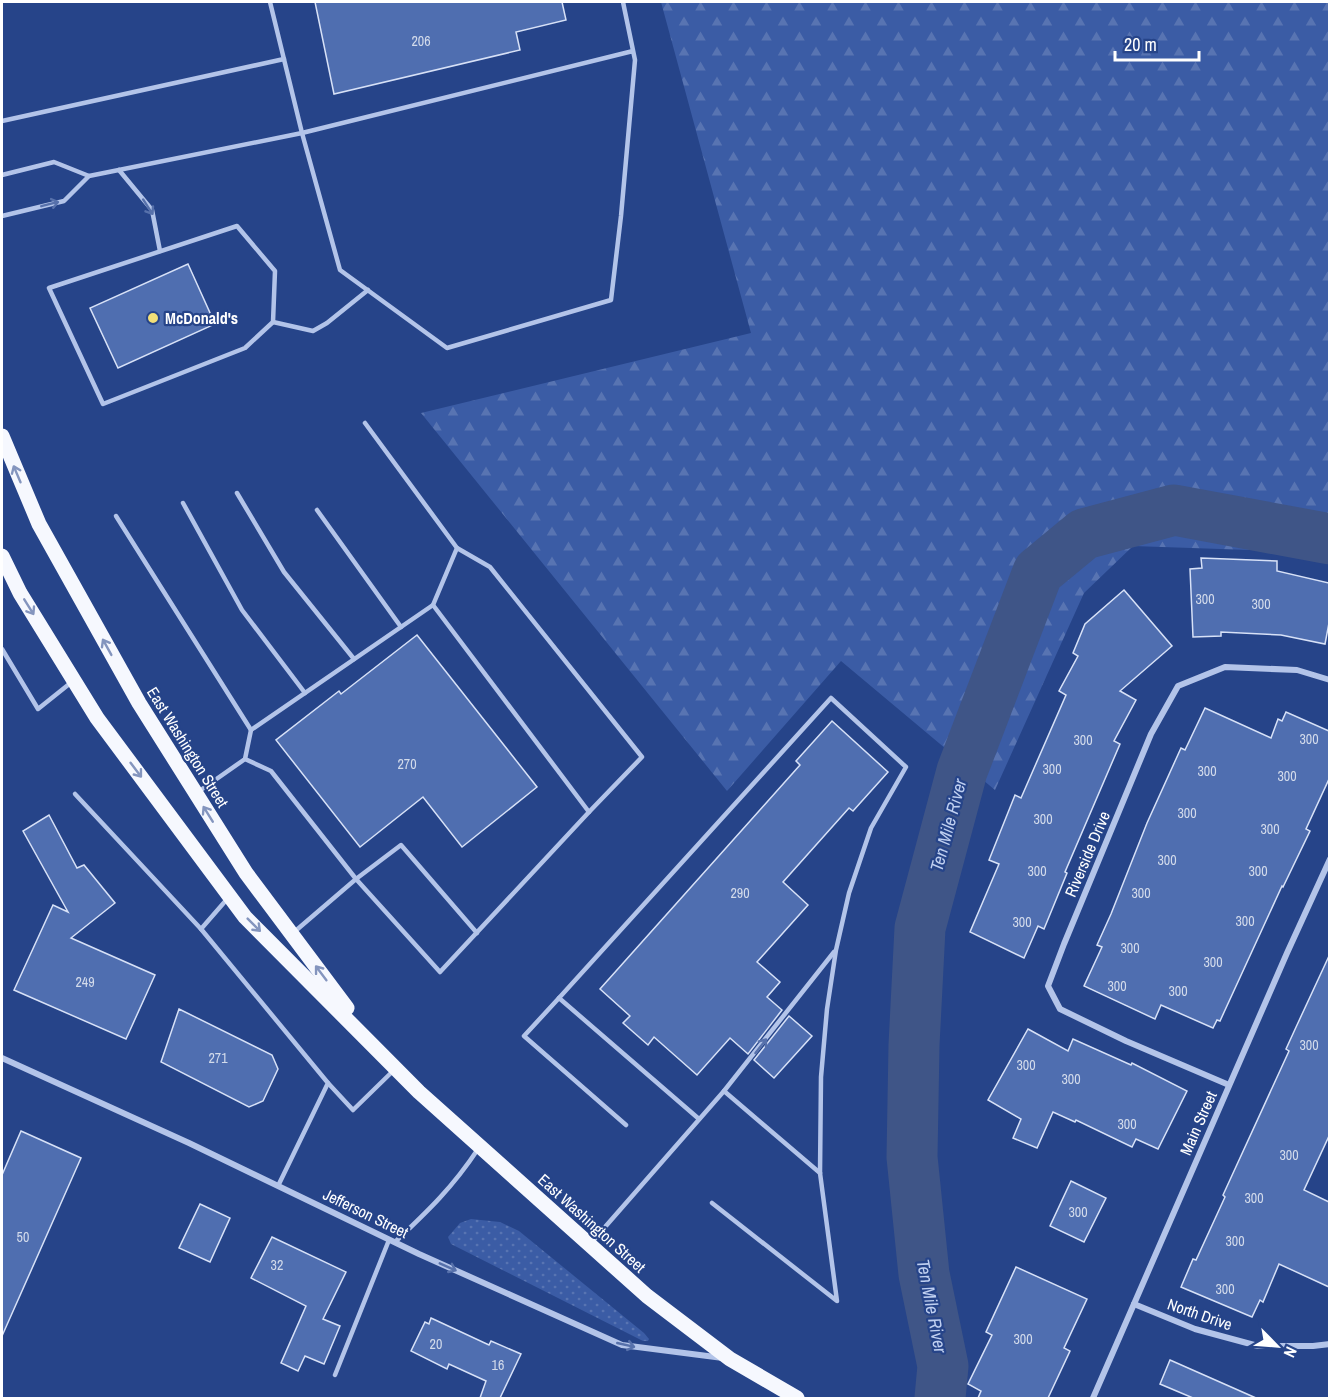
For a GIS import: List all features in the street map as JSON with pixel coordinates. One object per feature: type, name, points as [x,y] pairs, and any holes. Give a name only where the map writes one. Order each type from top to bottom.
[{"type":"main road","name":"East Washington Street","points":[[2,436],[39,524],[138,703],[246,873],[381,1053]]},
{"type":"main road","name":"East Washington Street","points":[[2,556],[20,593],[97,718],[245,916],[419,1092],[647,1296],[730,1359],[797,1398]]},
{"type":"street","name":"Riverside Drive","points":[[1229,1085],[1126,1041],[1060,1009],[1048,986],[1151,734],[1178,686],[1225,667],[1297,670],[1329,680]]},
{"type":"street","name":"Main Street","points":[[1093,1398],[1329,859]]},
{"type":"street","name":"Jefferson Street","points":[[2,1058],[189,1143],[392,1241],[622,1345],[730,1359]]},
{"type":"street","name":"North Drive","points":[[1134,1304],[1196,1329],[1258,1346],[1329,1344]]},
{"type":"lane","points":[[270,2],[302,133],[340,270],[447,348],[611,300],[635,60],[623,2]]},
{"type":"lane","points":[[2,175],[54,162],[89,176],[302,133],[633,51]]},
{"type":"lane","points":[[2,122],[284,59]]},
{"type":"lane","points":[[119,170],[153,210],[160,251]]},
{"type":"lane","points":[[2,216],[64,201],[89,176]]},
{"type":"lane","points":[[237,226],[275,271],[273,322],[244,348],[104,404],[49,288],[237,226]]},
{"type":"lane","points":[[273,322],[313,331],[327,323],[368,290]]},
{"type":"lane","points":[[244,759],[271,771],[356,879],[440,972],[642,757],[490,567],[457,548],[365,423]]},
{"type":"lane","points":[[237,493],[284,572],[354,659]]},
{"type":"lane","points":[[183,503],[242,610],[305,693]]},
{"type":"lane","points":[[317,510],[401,627]]},
{"type":"lane","points":[[116,516],[250,730],[244,759],[196,794]]},
{"type":"lane","points":[[250,730],[433,605],[457,548]]},
{"type":"lane","points":[[433,605],[589,812]]},
{"type":"lane","points":[[2,649],[38,709],[74,680]]},
{"type":"lane","points":[[626,1125],[524,1036],[831,698],[906,767],[871,828],[849,893],[836,950],[827,1009],[821,1077],[820,1173],[837,1301],[712,1203]]},
{"type":"lane","points":[[75,794],[201,929],[353,1110],[396,1069]]},
{"type":"lane","points":[[292,934],[356,879],[401,845],[477,933]]},
{"type":"lane","points":[[201,929],[230,896]]},
{"type":"lane","points":[[589,1245],[724,1091],[836,950]]},
{"type":"lane","points":[[559,998],[699,1119]]},
{"type":"lane","points":[[278,1186],[328,1083]]},
{"type":"lane","points":[[724,1091],[820,1173]]},
{"type":"lane","points":[[335,1375],[392,1241],[430,1209],[460,1176],[480,1146]]},
{"type":"green space","points":[[661,2],[1329,2],[1329,557],[1308,552],[1133,546],[1084,593],[995,790],[841,661],[727,791],[421,413],[751,333]]},
{"type":"green space","points":[[471,1219],[500,1222],[519,1231],[644,1333],[648,1341],[643,1341],[451,1244],[448,1237],[460,1223]]},
{"type":"building","points":[[315,2],[562,2],[566,20],[516,32],[520,50],[334,94]]},
{"type":"building","points":[[188,264],[215,324],[118,368],[90,308]]},
{"type":"building","points":[[1201,558],[1277,561],[1277,571],[1329,583],[1329,623],[1325,644],[1281,635],[1221,632],[1221,636],[1193,637],[1190,569],[1202,568]]},
{"type":"building","points":[[1124,590],[1172,646],[1120,691],[1136,700],[1114,741],[1120,744],[1065,872],[1067,873],[1044,929],[1038,926],[1024,958],[970,932],[999,864],[989,860],[1015,795],[1021,798],[1066,695],[1059,691],[1078,656],[1073,653],[1085,624]]},
{"type":"building","points":[[417,635],[537,787],[462,847],[423,797],[360,847],[276,740],[339,691],[341,694]]},
{"type":"building","points":[[1205,708],[1271,738],[1278,719],[1282,721],[1286,712],[1329,731],[1329,779],[1306,829],[1310,831],[1220,1021],[1217,1020],[1213,1028],[1161,1005],[1155,1019],[1084,986],[1102,947],[1097,945],[1147,823],[1181,748],[1185,750]]},
{"type":"building","points":[[832,721],[888,772],[853,811],[849,808],[783,882],[808,905],[757,962],[780,982],[767,997],[782,1010],[748,1054],[730,1038],[697,1075],[654,1037],[648,1045],[623,1023],[630,1016],[600,989],[800,765],[796,761]]},
{"type":"building","points":[[49,815],[77,868],[84,865],[115,903],[71,938],[155,975],[126,1039],[14,990],[53,905],[68,912],[23,831]]},
{"type":"building","points":[[1329,956],[1329,1136],[1304,1190],[1329,1202],[1329,1287],[1279,1264],[1263,1302],[1260,1300],[1252,1317],[1181,1287],[1225,1197],[1223,1195],[1289,1051],[1286,1049]]},
{"type":"building","points":[[179,1009],[272,1055],[278,1069],[263,1101],[249,1107],[161,1062]]},
{"type":"building","points":[[789,1016],[812,1036],[774,1078],[754,1060]]},
{"type":"building","points":[[1028,1029],[1068,1051],[1073,1039],[1131,1065],[1132,1063],[1187,1091],[1158,1149],[1136,1139],[1132,1147],[1076,1120],[1075,1122],[1053,1112],[1037,1148],[1013,1138],[1021,1119],[988,1100]]},
{"type":"building","points":[[21,1131],[81,1158],[2,1336],[2,1175]]},
{"type":"building","points":[[1071,1181],[1106,1198],[1084,1242],[1050,1226]]},
{"type":"building","points":[[200,1204],[230,1218],[210,1262],[179,1248]]},
{"type":"building","points":[[272,1237],[346,1272],[323,1319],[340,1326],[324,1364],[305,1356],[298,1371],[281,1363],[306,1306],[251,1278]]},
{"type":"building","points":[[1016,1267],[1087,1299],[1064,1348],[1070,1351],[1048,1398],[978,1398],[981,1391],[968,1384],[992,1335],[986,1332]]},
{"type":"building","points":[[431,1318],[489,1345],[491,1341],[521,1354],[500,1398],[480,1398],[486,1381],[449,1364],[447,1369],[411,1351],[425,1322],[429,1324]]},
{"type":"building","points":[[1170,1360],[1256,1398],[1193,1398],[1160,1384]]},
{"type":"waterway","name":"Ten Mile River","points":[[940,1398],[943,1366],[924,1274],[912,1157],[914,1045],[920,928],[962,771],[1038,572],[1084,534],[1174,510],[1330,539]]},
{"type":"place","name":"McDonald's","points":[[153,318]]}]
